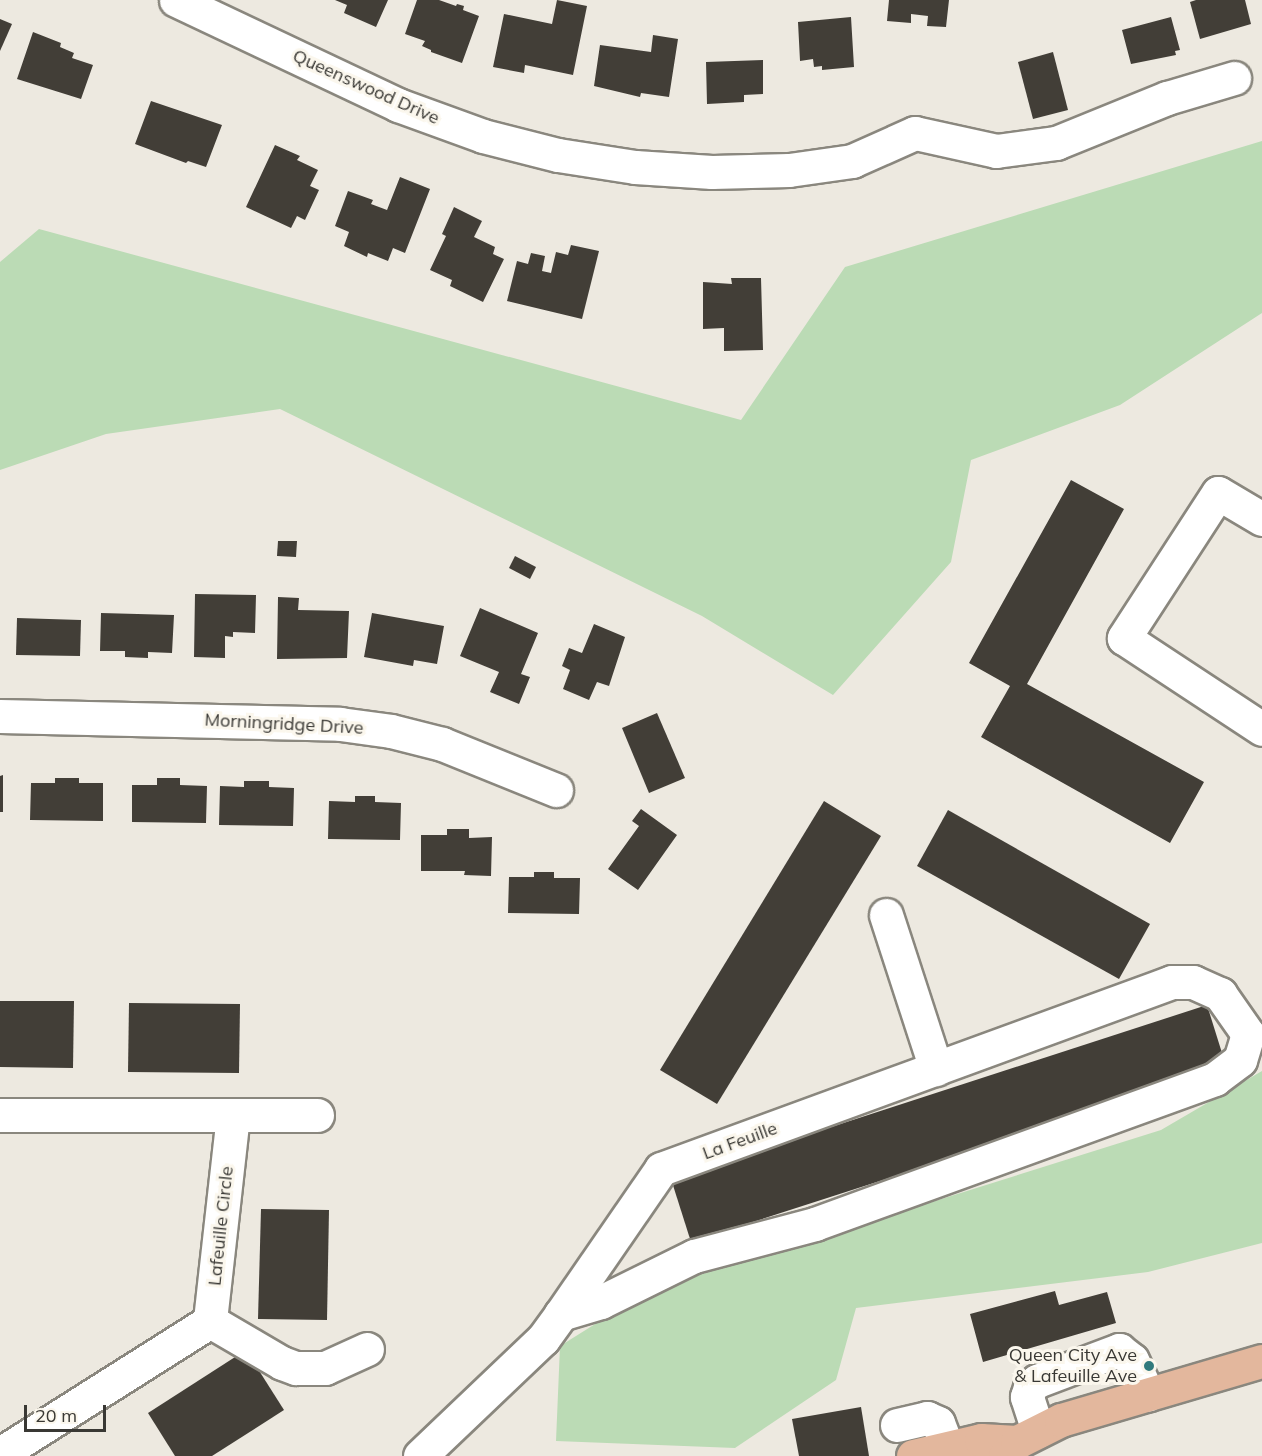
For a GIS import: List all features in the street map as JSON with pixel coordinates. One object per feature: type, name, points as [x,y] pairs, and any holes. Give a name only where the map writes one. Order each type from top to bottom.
[{"type":"main road","points":[[913,1456],[947,1446],[981,1440],[1020,1443],[1062,1420],[1262,1361]]},
{"type":"street","name":"Queenswood Drive","points":[[176,0],[398,105],[483,136],[558,155],[635,166],[699,171],[789,170],[852,161],[915,133],[996,151],[1056,143],[1167,98],[1234,78]]},
{"type":"street","points":[[1262,519],[1218,493],[1124,638],[1262,729]]},
{"type":"street","name":"Morningridge Drive","points":[[0,716],[351,725],[392,731],[441,744],[556,790]]},
{"type":"street","points":[[886,915],[936,1069]]},
{"type":"street","name":"La Feuille","points":[[420,1456],[543,1339],[661,1169],[1172,982],[1193,982],[1220,994],[1248,1034],[1240,1060],[1215,1079],[815,1224],[694,1256],[601,1302],[561,1314]]},
{"type":"street","points":[[0,1115],[317,1115]]},
{"type":"street","name":"Lafeuille Circle","points":[[210,1322],[233,1115]]},
{"type":"street","points":[[0,1454],[210,1322],[282,1364],[296,1368],[325,1368],[367,1349]]},
{"type":"street","points":[[1020,1443],[1030,1387],[1037,1381],[1119,1350],[1132,1360],[1148,1394]]},
{"type":"street","points":[[897,1425],[927,1418],[938,1423],[947,1446]]},
{"type":"green space","points":[[1262,141],[1262,313],[1120,405],[971,460],[951,562],[833,695],[702,616],[280,409],[106,434],[0,470],[0,262],[39,229],[741,420],[845,267]]},
{"type":"green space","points":[[1262,1071],[1262,1243],[1148,1272],[856,1308],[836,1380],[735,1448],[556,1441],[560,1346],[648,1291],[1161,1130]]},
{"type":"building","points":[[335,0],[388,0],[376,27],[344,13],[347,5]]},
{"type":"building","points":[[417,0],[439,0],[456,6],[457,4],[464,6],[463,10],[479,16],[462,63],[431,52],[422,46],[425,41],[405,34]]},
{"type":"building","points":[[557,0],[587,6],[573,75],[525,65],[524,73],[493,67],[504,14],[552,24]]},
{"type":"building","points":[[889,0],[949,0],[946,27],[927,26],[928,16],[911,14],[911,23],[887,21]]},
{"type":"building","points":[[1245,0],[1251,24],[1200,39],[1190,2]]},
{"type":"building","points":[[851,17],[854,67],[822,70],[822,66],[814,67],[813,59],[800,61],[798,22]]},
{"type":"building","points":[[1171,17],[1180,50],[1175,51],[1176,55],[1131,64],[1122,30]]},
{"type":"building","points":[[0,19],[12,24],[0,51]]},
{"type":"building","points":[[33,32],[61,43],[60,47],[74,53],[72,58],[93,65],[81,99],[17,79]]},
{"type":"building","points":[[653,35],[678,39],[669,97],[641,93],[640,97],[594,86],[600,45],[651,52]]},
{"type":"building","points":[[1053,52],[1068,110],[1033,119],[1018,62]]},
{"type":"building","points":[[763,60],[763,94],[744,95],[744,102],[707,104],[706,62]]},
{"type":"building","points":[[151,101],[222,125],[206,167],[188,161],[186,163],[135,144]]},
{"type":"building","points":[[275,145],[300,156],[297,160],[318,170],[310,186],[319,190],[305,220],[297,216],[291,228],[246,207]]},
{"type":"building","points":[[400,177],[430,189],[405,253],[393,248],[388,261],[368,253],[367,257],[344,246],[349,232],[335,226],[348,191],[373,200],[371,204],[387,210]]},
{"type":"building","points":[[454,207],[482,221],[474,237],[495,247],[493,254],[504,259],[483,302],[450,286],[452,280],[430,270],[446,236],[442,234]]},
{"type":"building","points":[[571,245],[599,251],[582,319],[507,301],[517,261],[528,264],[531,253],[545,256],[542,271],[551,273],[556,252],[568,255]]},
{"type":"building","points":[[731,278],[761,278],[763,350],[724,351],[724,328],[703,329],[703,282],[732,284]]},
{"type":"building","points":[[1071,480],[1124,509],[1027,684],[1204,782],[1170,843],[981,737],[1010,686],[969,663]]},
{"type":"building","points":[[278,541],[297,541],[296,557],[277,556]]},
{"type":"building","points":[[515,556],[536,567],[530,579],[509,568]]},
{"type":"building","points":[[195,594],[256,595],[255,633],[233,632],[233,637],[225,636],[225,658],[194,657]]},
{"type":"building","points":[[278,597],[299,598],[298,610],[349,611],[347,658],[277,659]]},
{"type":"building","points":[[480,608],[538,633],[521,674],[530,677],[519,704],[490,692],[499,672],[460,656]]},
{"type":"building","points":[[101,613],[174,615],[172,653],[148,652],[148,658],[125,657],[125,651],[100,651]]},
{"type":"building","points":[[372,613],[444,626],[437,664],[414,660],[413,666],[364,657]]},
{"type":"building","points":[[17,618],[81,620],[80,656],[16,655]]},
{"type":"building","points":[[594,624],[625,637],[609,686],[597,682],[589,700],[563,689],[570,670],[562,666],[569,648],[582,653]]},
{"type":"building","points":[[657,713],[685,778],[649,793],[622,728]]},
{"type":"building","points":[[3,775],[3,812],[0,812],[0,776]]},
{"type":"building","points":[[55,778],[79,778],[79,783],[103,783],[103,821],[30,820],[31,783],[55,783]]},
{"type":"building","points":[[157,778],[180,778],[180,785],[207,786],[206,823],[132,822],[132,785],[157,785]]},
{"type":"building","points":[[244,781],[269,781],[269,787],[294,788],[293,826],[219,825],[220,786],[244,787]]},
{"type":"building","points":[[355,796],[375,796],[375,802],[401,803],[400,840],[328,839],[329,801],[355,802]]},
{"type":"building","points":[[824,801],[881,836],[717,1104],[660,1070]]},
{"type":"building","points":[[641,809],[677,835],[638,890],[608,869],[639,826],[632,821]]},
{"type":"building","points":[[948,810],[1150,924],[1119,979],[917,866]]},
{"type":"building","points":[[447,829],[469,829],[469,838],[492,837],[491,876],[464,875],[465,871],[421,871],[421,835],[447,835]]},
{"type":"building","points":[[534,872],[554,872],[554,878],[580,878],[579,914],[508,913],[509,877],[534,877]]},
{"type":"building","points":[[0,1001],[74,1001],[73,1068],[0,1067]]},
{"type":"building","points":[[129,1003],[240,1004],[239,1073],[128,1072]]},
{"type":"building","points":[[1207,1005],[1227,1069],[691,1242],[671,1179]]},
{"type":"building","points":[[261,1209],[329,1210],[327,1320],[258,1319]]},
{"type":"building","points":[[1055,1291],[1059,1305],[1107,1292],[1116,1323],[983,1362],[970,1314]]},
{"type":"building","points":[[246,1350],[284,1410],[212,1456],[175,1456],[148,1413]]},
{"type":"building","points":[[861,1407],[869,1456],[799,1456],[792,1419]]},
{"type":"place","name":"Queen City Ave & Lafeuille Ave","points":[[1149,1366]]}]
